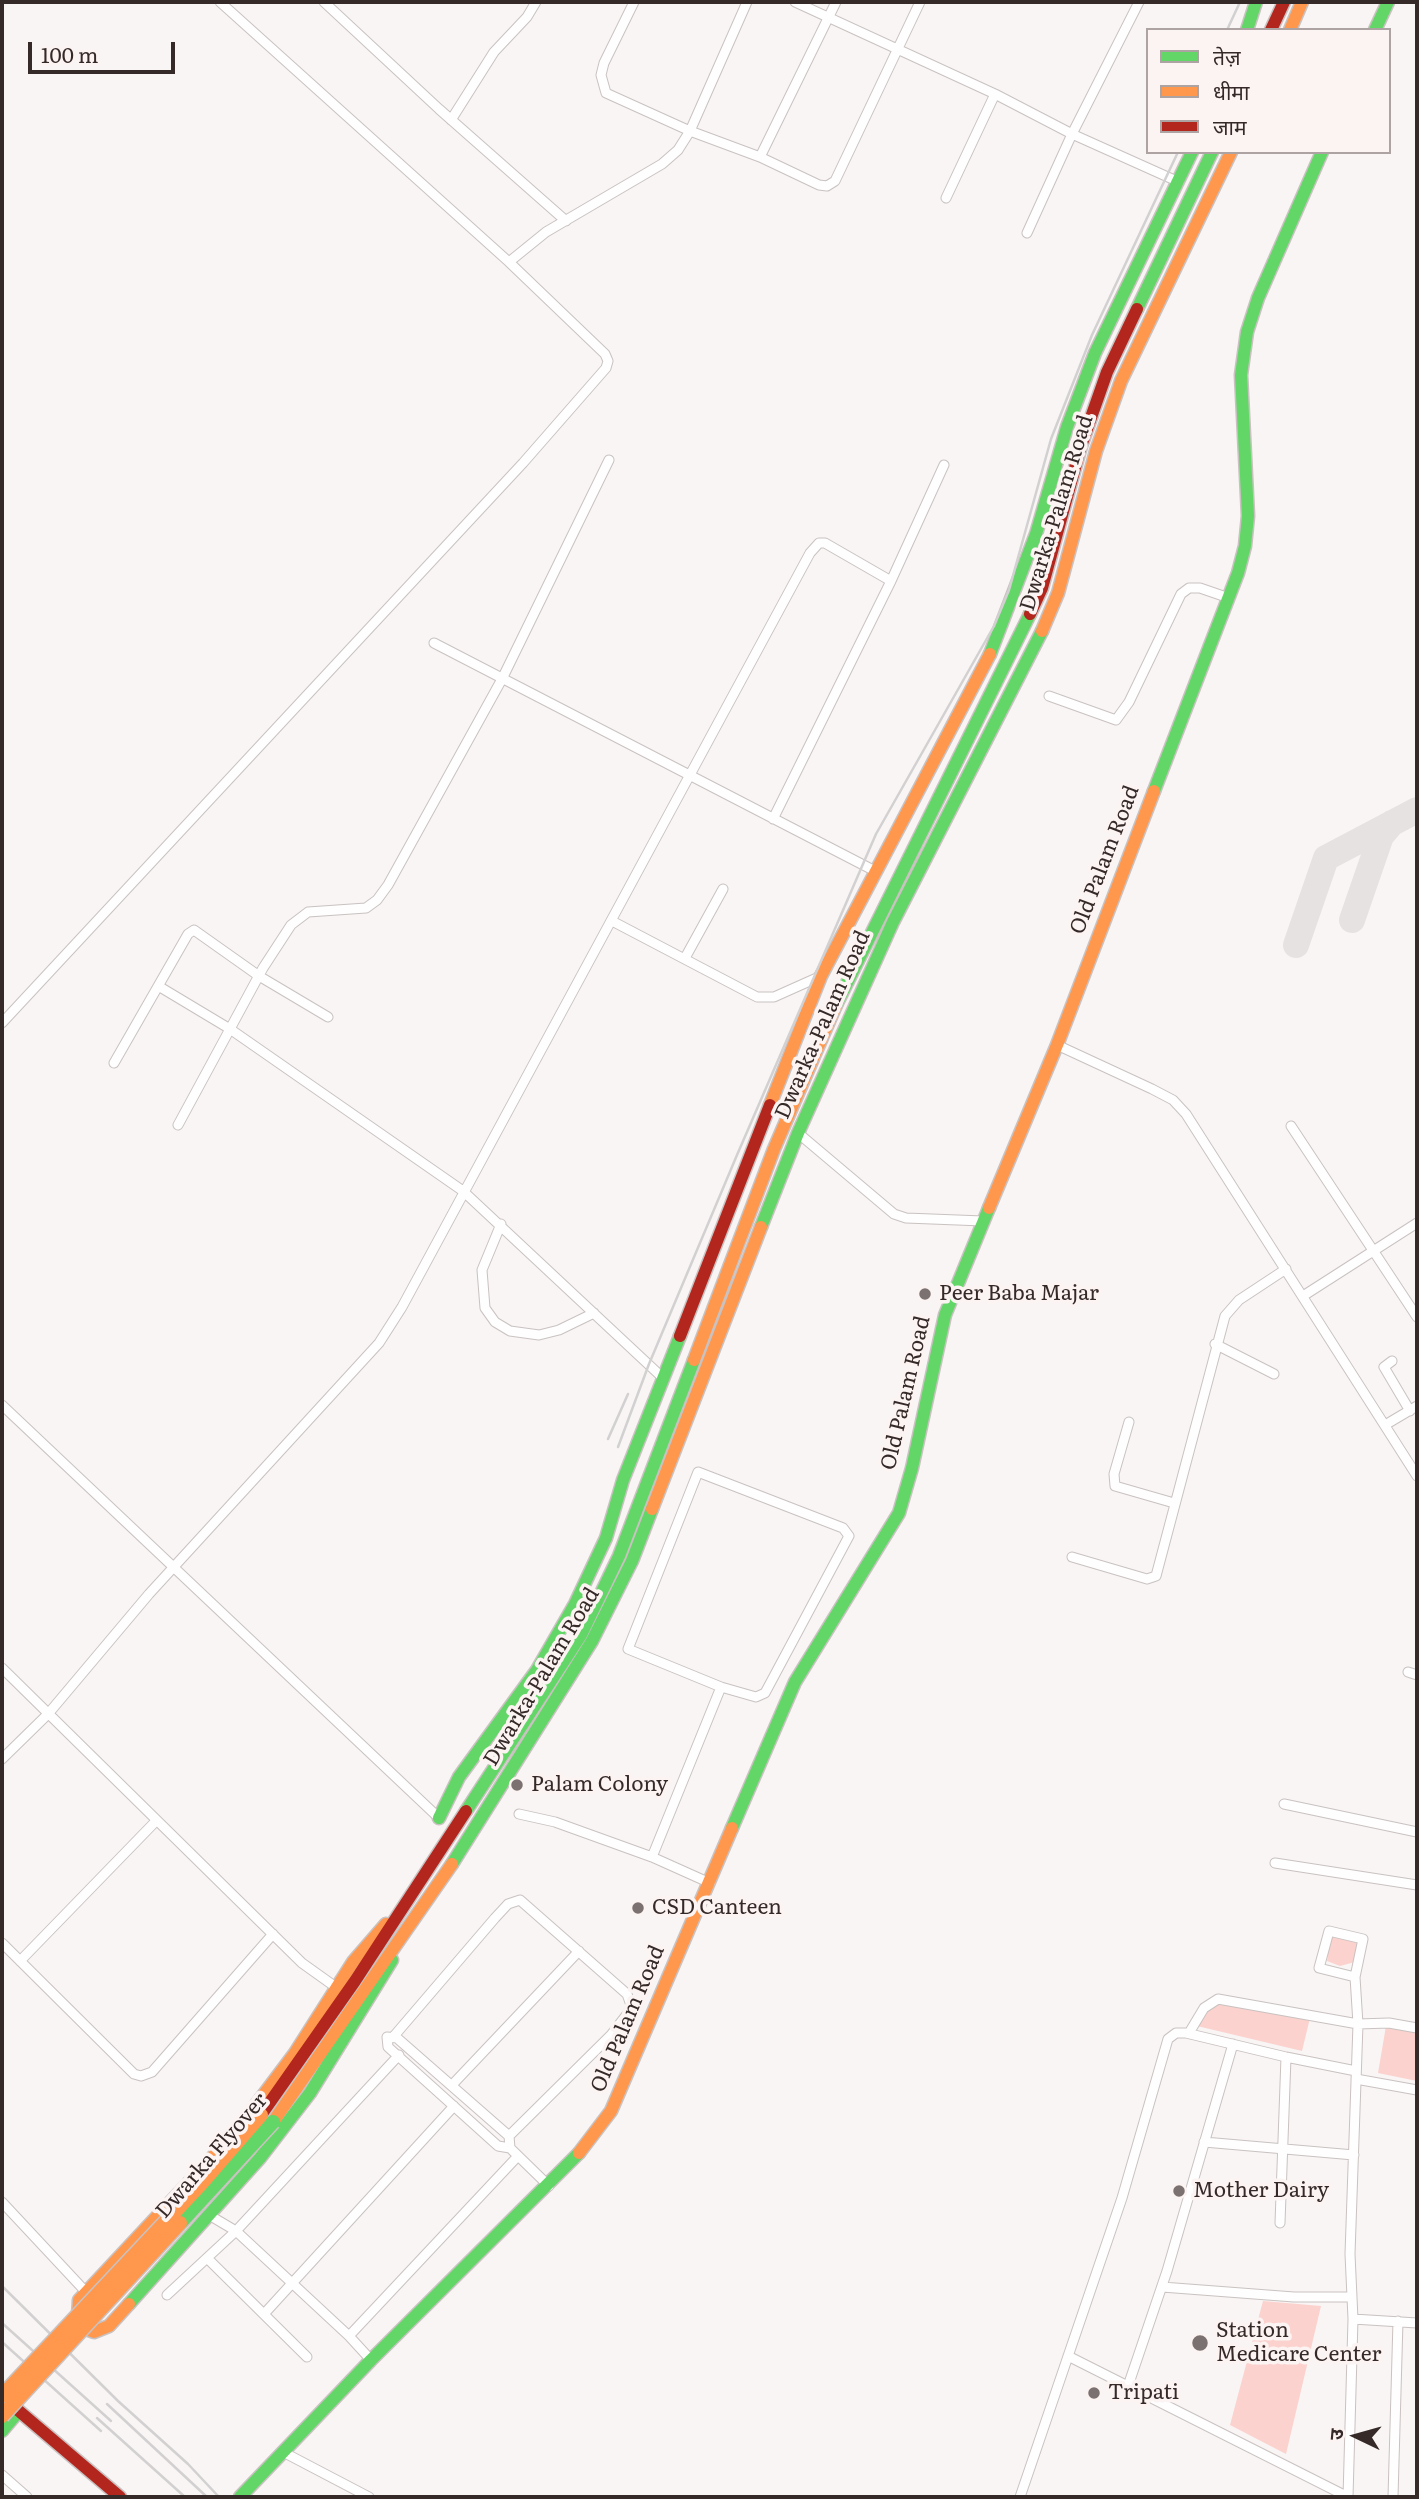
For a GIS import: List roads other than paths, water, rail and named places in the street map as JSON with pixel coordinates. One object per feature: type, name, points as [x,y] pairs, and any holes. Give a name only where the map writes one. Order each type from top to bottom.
[{"type":"street","points":[[2,1023],[495,493],[606,368],[608,360],[605,354],[509,262],[220,2]]},
{"type":"street","points":[[324,2],[451,120],[566,221]]},
{"type":"street","points":[[451,120],[494,51],[527,17],[536,2]]},
{"type":"street","points":[[634,2],[604,63],[601,75],[606,93],[690,131],[827,186],[835,181],[920,2]]},
{"type":"street","points":[[509,262],[546,232],[663,164],[678,150],[690,131],[747,2]]},
{"type":"street","points":[[795,2],[1179,182]]},
{"type":"street","points":[[760,157],[836,2]]},
{"type":"street","points":[[1027,233],[1072,134],[1139,2]]},
{"type":"street","points":[[1248,28],[1256,2]]},
{"type":"street","points":[[1271,28],[1284,2]]},
{"type":"street","points":[[1291,28],[1302,2]]},
{"type":"street","points":[[1377,28],[1388,2]]},
{"type":"street","points":[[946,198],[995,94]]},
{"type":"street","points":[[2,1405],[439,1818],[459,1777],[537,1670],[575,1604],[606,1538],[623,1480],[821,976],[990,654],[1036,534],[1067,427],[1096,353],[1191,154]]},
{"type":"street","name":"Dwarka-Palam Road","points":[[411,1895],[581,1635],[619,1556],[774,1149],[844,985],[1031,612],[1056,542],[1081,446],[1107,372],[1211,154]]},
{"type":"street","name":"Dwarka-Palam Road","points":[[425,1901],[464,1846],[592,1641],[632,1561],[798,1133],[893,922],[1031,655],[1058,593],[1096,451],[1121,381],[1230,154]]},
{"type":"street","name":"Old Palam Road","points":[[240,2497],[371,2360],[590,2143],[611,2111],[795,1682],[899,1513],[912,1468],[931,1368],[945,1315],[1057,1045],[1229,598],[1245,546],[1248,516],[1241,375],[1247,332],[1258,298],[1321,154]]},
{"type":"street","points":[[178,1125],[259,976],[299,916],[308,912],[353,911],[366,908],[377,900],[502,679],[610,460]]},
{"type":"street","points":[[773,818],[891,581],[944,465]]},
{"type":"street","points":[[2,1759],[48,1714],[174,1568],[379,1343],[402,1307],[815,547],[825,543],[837,548],[891,581]]},
{"type":"street","points":[[1049,696],[1116,720],[1129,702],[1181,594],[1189,588],[1200,588],[1229,598]]},
{"type":"street","points":[[434,643],[875,871]]},
{"type":"street","points":[[685,958],[723,889]]},
{"type":"street","points":[[612,921],[761,998],[782,993],[821,976]]},
{"type":"street","points":[[114,1063],[188,934],[194,930],[259,976],[328,1017]]},
{"type":"street","points":[[160,987],[230,1028],[463,1191],[663,1378]]},
{"type":"street","points":[[1057,1045],[1173,1100],[1186,1114],[1417,1476]]},
{"type":"street","points":[[1291,1126],[1417,1317]]},
{"type":"street","points":[[798,1133],[894,1214],[906,1218],[984,1221]]},
{"type":"street","points":[[1303,1296],[1417,1223]]},
{"type":"street","points":[[501,1224],[482,1270],[485,1308],[495,1322],[510,1331],[539,1335],[559,1330],[594,1313]]},
{"type":"street","points":[[1072,1557],[1147,1579],[1154,1578],[1215,1344],[1229,1308],[1286,1269]]},
{"type":"street","points":[[1215,1344],[1274,1374]]},
{"type":"street","points":[[1385,1425],[1413,1409],[1384,1367],[1392,1361]]},
{"type":"street","points":[[1129,1422],[1114,1475],[1115,1486],[1174,1503]]},
{"type":"street","points":[[698,1472],[843,1528],[849,1536],[765,1693],[756,1697],[722,1687],[628,1649],[698,1472]]},
{"type":"street","points":[[2,1668],[302,1963],[337,1988]]},
{"type":"street","points":[[652,1857],[722,1687]]},
{"type":"street","points":[[1284,1804],[1417,1832]]},
{"type":"street","points":[[519,1814],[555,1822],[652,1857],[710,1883]]},
{"type":"street","points":[[20,1961],[156,1821]]},
{"type":"street","points":[[1275,1863],[1417,1885]]},
{"type":"street","points":[[411,1895],[353,1962],[295,2053],[234,2134],[86,2292],[78,2304],[81,2323],[91,2331],[105,2329],[260,2158],[310,2093],[371,1997],[425,1901]]},
{"type":"street","name":"Dwarka Flyover","points":[[2,2416],[212,2192],[273,2122],[391,1939],[411,1895]]},
{"type":"street","points":[[509,2136],[611,2035],[632,2008],[627,1994],[520,1900],[508,1904],[394,2036],[387,2037],[386,2043],[498,2146],[510,2148]]},
{"type":"street","name":"Dwarka Flyover","points":[[2,2396],[202,2183],[261,2115],[391,1939],[425,1901]]},
{"type":"street","points":[[1068,2356],[1348,2497],[1353,2319],[1350,2297],[1358,2024],[1355,1977],[1363,1939],[1329,1931],[1319,1968],[1355,1977]]},
{"type":"street","points":[[2,1943],[134,2074],[141,2076],[152,2072],[272,1934]]},
{"type":"street","points":[[452,2085],[579,1951]]},
{"type":"street","points":[[1189,2034],[1204,2008],[1218,1999],[1358,2024],[1389,2023],[1417,2028]]},
{"type":"street","points":[[1020,2497],[1122,2198],[1165,2045],[1171,2036],[1189,2034],[1417,2090]]},
{"type":"street","points":[[394,2036],[509,2136],[510,2148],[549,2186]]},
{"type":"street","points":[[1128,2386],[1157,2306],[1233,2044]]},
{"type":"street","points":[[167,2295],[236,2231],[399,2055]]},
{"type":"street","points":[[1280,2223],[1286,2057]]},
{"type":"street","points":[[264,2314],[454,2106]]},
{"type":"street","points":[[1203,2143],[1354,2155]]},
{"type":"street","points":[[349,2336],[517,2156]]},
{"type":"street","points":[[2,2202],[86,2292]]},
{"type":"street","points":[[209,2215],[236,2231],[349,2336],[371,2360]]},
{"type":"street","points":[[207,2258],[307,2357]]},
{"type":"street","points":[[1162,2287],[1294,2297],[1350,2297]]},
{"type":"street","points":[[1353,2319],[1417,2323]]},
{"type":"street","points":[[1393,2497],[1398,2322]]},
{"type":"street","points":[[2,2396],[120,2497]]},
{"type":"street","points":[[2,2431],[19,2411]]},
{"type":"street","points":[[284,2452],[369,2497]]},
{"type":"street","points":[[2,2475],[27,2497]]},
{"type":"railway","points":[[1228,28],[1240,2]]},
{"type":"railway","points":[[618,1447],[649,1364],[876,834],[994,626],[1009,590],[1051,439],[1092,335],[1177,154]]},
{"type":"railway","points":[[608,1439],[628,1394]]},
{"type":"railway","points":[[2,2286],[219,2497]]},
{"type":"railway","points":[[2,2323],[111,2421]]},
{"type":"railway","points":[[2,2342],[101,2431]]},
{"type":"railway","points":[[107,2404],[207,2497]]},
{"type":"railway","points":[[97,2418],[185,2497]]},
{"type":"place","name":"Peer Baba Majar","points":[[925,1294]]},
{"type":"place","name":"Palam Colony","points":[[517,1785]]},
{"type":"place","name":"CSD Canteen","points":[[638,1908]]},
{"type":"place","name":"Mother Dairy","points":[[1179,2191]]},
{"type":"place","name":"Station Medicare Center","points":[[1200,2343]]},
{"type":"place","name":"Tripati","points":[[1094,2393]]}]
